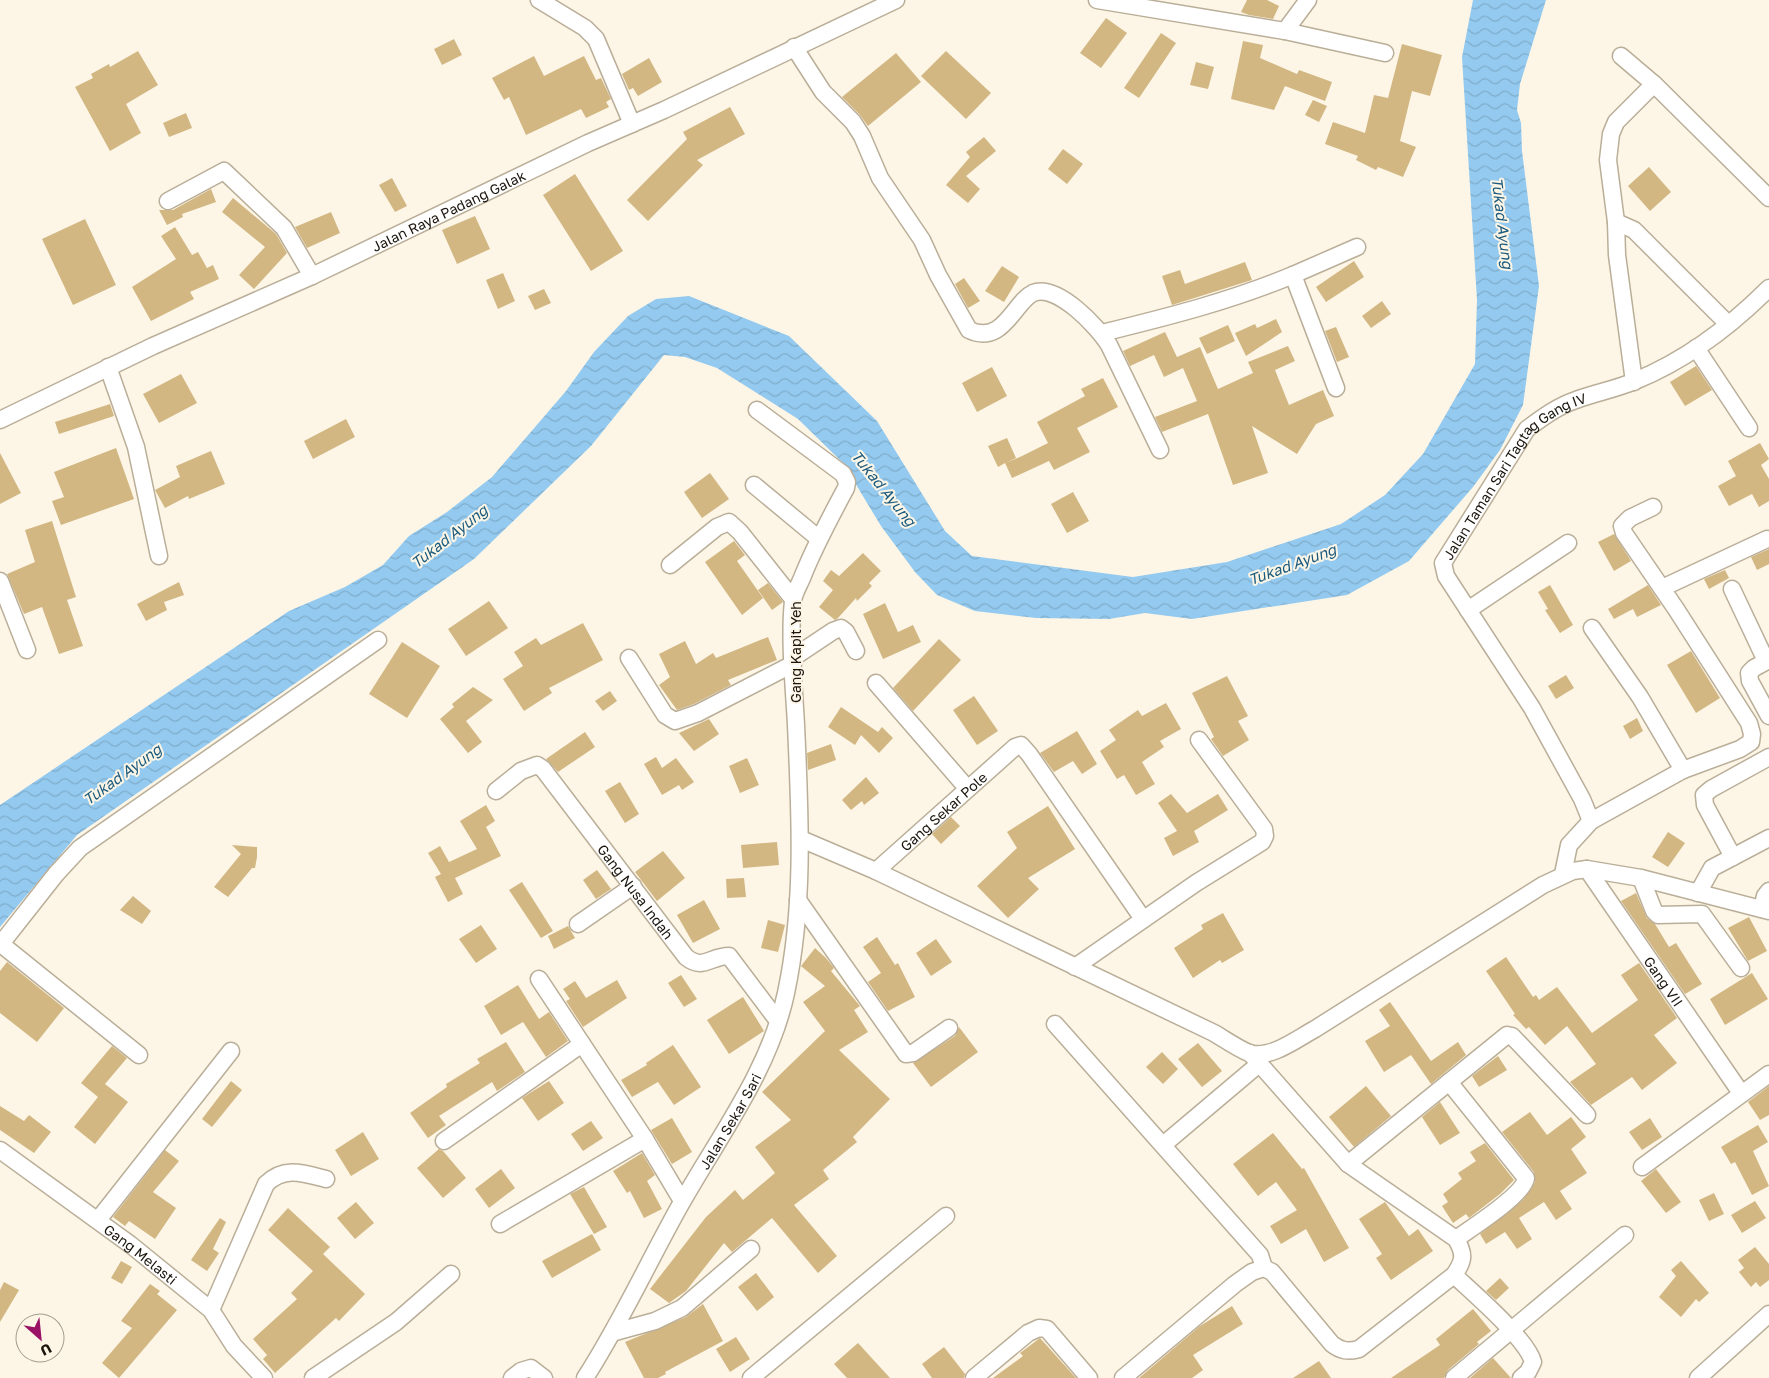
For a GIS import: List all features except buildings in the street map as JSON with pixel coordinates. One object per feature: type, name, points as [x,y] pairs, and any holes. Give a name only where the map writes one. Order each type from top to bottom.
[{"type":"street","points":[[539,0],[585,28],[596,39],[632,124]]},
{"type":"street","name":"Jalan Raya Padang Galak","points":[[0,420],[108,367],[312,276],[459,204],[694,96],[896,0]]},
{"type":"street","points":[[1097,0],[1284,31],[1385,53]]},
{"type":"street","points":[[1284,31],[1308,0]]},
{"type":"street","points":[[794,47],[824,92],[853,122],[862,136],[880,178],[917,233],[969,330],[976,333],[993,330],[1012,317],[1026,298],[1038,292],[1051,295],[1078,309],[1102,333],[1121,367],[1160,450]]},
{"type":"street","points":[[1622,56],[1654,84],[1769,198]]},
{"type":"street","points":[[1634,382],[1617,255],[1616,222],[1608,160],[1611,134],[1616,122],[1654,84]]},
{"type":"street","points":[[168,201],[224,171],[284,228],[312,276]]},
{"type":"street","points":[[1616,222],[1634,230],[1728,324]]},
{"type":"street","points":[[1102,333],[1196,309],[1252,291],[1356,247]]},
{"type":"street","points":[[1293,275],[1336,388]]},
{"type":"street","name":"Jalan Taman Sari Tagtag Gang IV","points":[[1590,821],[1582,799],[1532,708],[1446,576],[1443,563],[1528,429],[1547,414],[1575,400],[1634,382],[1675,363],[1766,298]]},
{"type":"street","points":[[1696,348],[1749,428]]},
{"type":"street","points":[[108,367],[136,447],[159,556]]},
{"type":"street","name":"Gang Kapit Yeh","points":[[757,410],[846,478],[846,488],[818,538],[793,599],[793,660],[801,839]]},
{"type":"street","points":[[754,485],[818,538]]},
{"type":"street","points":[[1564,874],[1568,845],[1590,821],[1683,770],[1740,749],[1751,742],[1752,734],[1749,724],[1662,588],[1624,533],[1622,526],[1630,518],[1653,506]]},
{"type":"street","points":[[670,565],[717,526],[729,522],[740,532],[793,599]]},
{"type":"street","points":[[1662,588],[1767,539]]},
{"type":"street","points":[[1468,610],[1568,543]]},
{"type":"street","points":[[0,582],[27,650]]},
{"type":"street","points":[[1732,589],[1768,660],[1754,668],[1750,673],[1750,681],[1769,716]]},
{"type":"street","points":[[628,658],[665,715],[675,721],[698,713],[793,660],[833,631],[842,628],[856,651]]},
{"type":"street","points":[[1592,628],[1640,697],[1683,770]]},
{"type":"street","points":[[139,1055],[0,944],[56,874],[80,848],[378,640]]},
{"type":"street","points":[[876,683],[967,788]]},
{"type":"street","points":[[1075,967],[1262,842],[1265,836],[1264,829],[1198,740]]},
{"type":"street","name":"Gang Sekar Pole","points":[[876,871],[967,788],[1010,751],[1021,745],[1030,754],[1143,920]]},
{"type":"street","points":[[1733,857],[1705,805],[1704,795],[1711,788],[1769,757]]},
{"type":"street","name":"Gang Nusa Indah","points":[[496,791],[521,771],[538,765],[550,776],[686,957],[700,964],[728,956],[778,1021]]},
{"type":"street","points":[[1698,893],[1712,868],[1769,838]]},
{"type":"street","points":[[801,839],[876,871],[1214,1034],[1255,1058],[1348,1164],[1456,1239],[1464,1257],[1462,1264],[1454,1274],[1359,1349],[1349,1352],[1338,1350],[1332,1344],[1272,1272],[1264,1268],[1252,1272],[1235,1284],[1123,1378]]},
{"type":"street","name":"Jalan Sekar Sari","points":[[585,1378],[615,1332],[682,1201],[718,1144],[759,1067],[778,1021],[786,994],[798,900],[801,839]]},
{"type":"street","points":[[1163,1145],[1255,1058],[1280,1048],[1315,1029],[1542,885],[1564,874],[1588,869],[1641,878],[1766,910],[1765,896],[1769,891]]},
{"type":"street","name":"Gang VII","points":[[1588,869],[1741,1093]]},
{"type":"street","points":[[1641,878],[1654,911],[1658,915],[1702,914],[1741,968]]},
{"type":"street","points":[[578,924],[633,886]]},
{"type":"street","points":[[798,900],[903,1052],[913,1053],[948,1028]]},
{"type":"street","points":[[539,979],[645,1139],[682,1201]]},
{"type":"street","points":[[1055,1024],[1260,1255],[1264,1268]]},
{"type":"street","points":[[1348,1164],[1507,1034],[1512,1036],[1587,1115]]},
{"type":"street","points":[[444,1141],[518,1087],[582,1044]]},
{"type":"street","points":[[98,1220],[231,1051]]},
{"type":"street","points":[[1642,1167],[1769,1074]]},
{"type":"street","points":[[1449,1082],[1526,1178],[1525,1184],[1512,1196],[1456,1239]]},
{"type":"street","points":[[500,1224],[645,1139]]},
{"type":"street","name":"Gang Melasti","points":[[2,1157],[98,1220],[211,1310],[234,1346],[264,1378]]},
{"type":"street","points":[[211,1310],[266,1184],[274,1176],[298,1171],[326,1179]]},
{"type":"street","points":[[762,1375],[946,1216]]},
{"type":"street","points":[[1454,1378],[1625,1234]]},
{"type":"street","points":[[615,1332],[655,1321],[682,1308],[751,1249]]},
{"type":"street","points":[[313,1378],[396,1322],[451,1274]]},
{"type":"street","points":[[1454,1274],[1510,1329],[1531,1355],[1533,1362],[1528,1372],[1521,1378]]},
{"type":"street","points":[[1698,1378],[1769,1314]]},
{"type":"street","points":[[974,1378],[1028,1333],[1039,1328],[1046,1330],[1089,1378]]},
{"type":"street","points":[[512,1378],[521,1370],[531,1368],[544,1378]]},
{"type":"water","name":"Tukad Ayung","points":[[1473,0],[1546,0],[1520,84],[1517,110],[1521,123],[1522,151],[1539,286],[1523,405],[1500,450],[1473,487],[1409,561],[1347,595],[1192,619],[1145,613],[1109,619],[1036,618],[975,611],[937,595],[915,572],[881,526],[843,463],[798,419],[717,368],[685,357],[664,355],[591,446],[474,559],[77,835],[0,927],[0,805],[289,611],[345,587],[383,565],[409,536],[447,512],[492,477],[566,391],[594,352],[628,316],[656,299],[689,296],[789,336],[877,421],[945,531],[972,556],[1133,577],[1227,562],[1341,524],[1385,495],[1423,454],[1475,364],[1477,300],[1462,57]]}]
